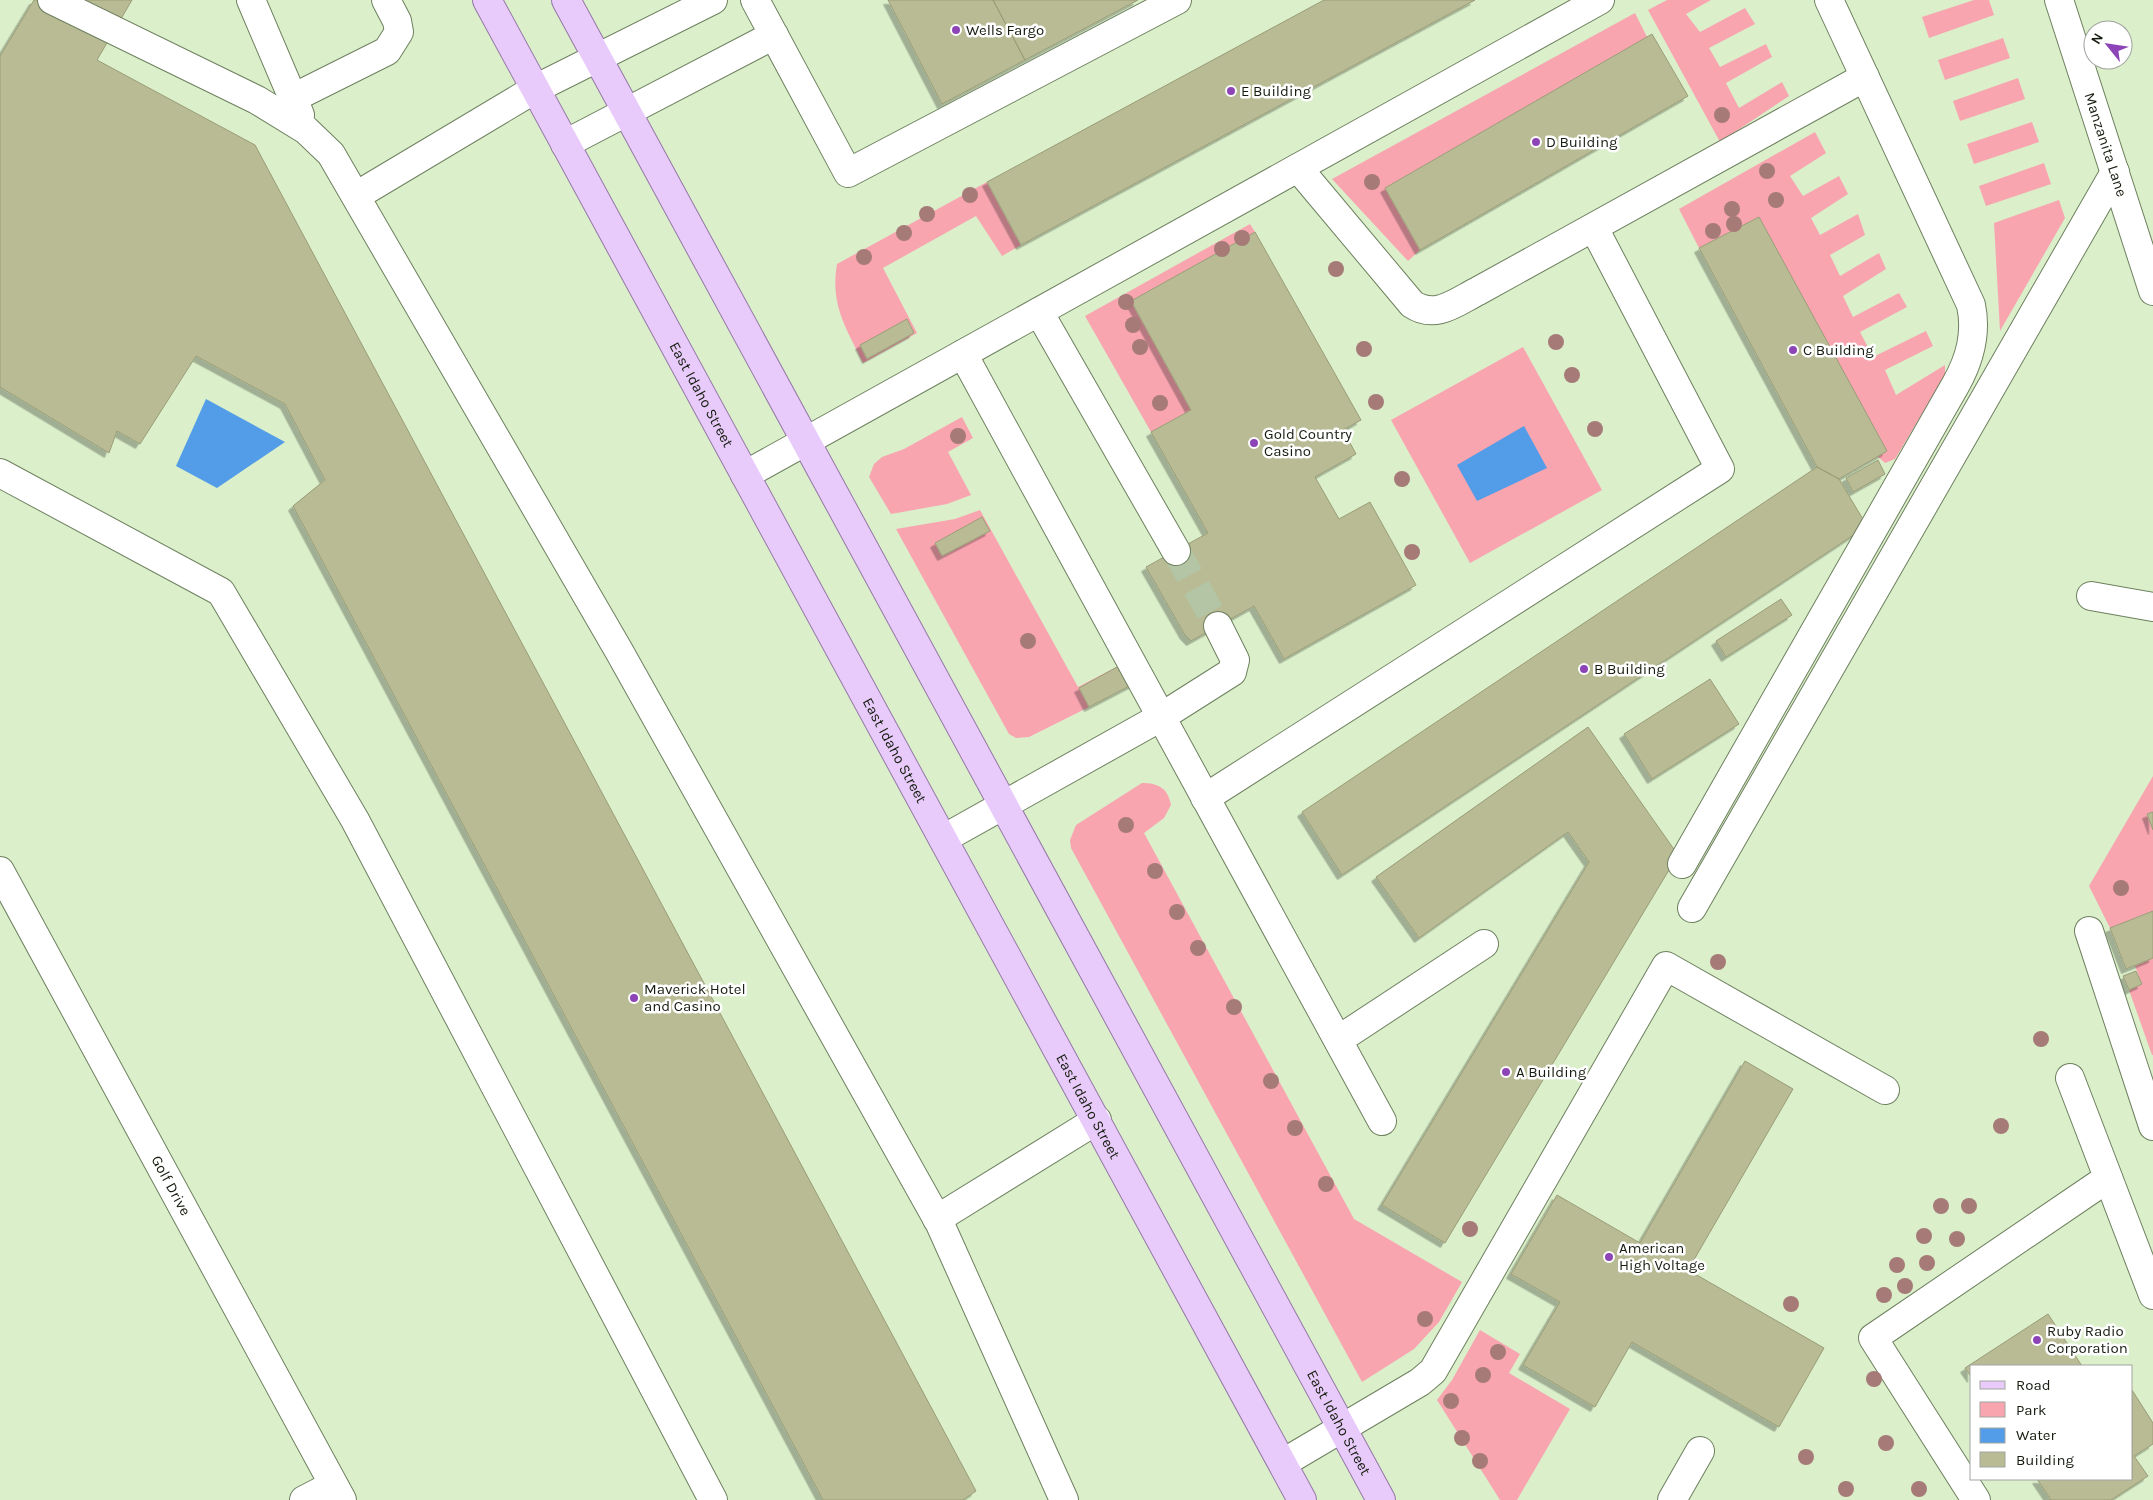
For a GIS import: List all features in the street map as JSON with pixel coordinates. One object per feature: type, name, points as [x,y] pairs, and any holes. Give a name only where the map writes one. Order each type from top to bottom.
[{"type":"main road","name":"East Idaho Street","points":[[486,0],[1302,1500]]},
{"type":"main road","name":"East Idaho Street","points":[[566,0],[1381,1500]]},
{"type":"street","points":[[52,0],[257,100],[308,132],[331,154],[619,651],[937,1219],[1064,1500]]},
{"type":"street","points":[[251,0],[308,132]]},
{"type":"street","points":[[293,98],[387,51],[399,32],[397,21],[386,0]]},
{"type":"street","points":[[356,196],[535,89],[712,0]]},
{"type":"street","points":[[755,0],[848,173],[1177,0]]},
{"type":"street","points":[[745,475],[1600,0]]},
{"type":"street","points":[[1682,864],[1956,384],[1970,352],[1975,322],[1972,305],[1829,0]]},
{"type":"street","name":"Manzanita Lane","points":[[2059,0],[2153,291]]},
{"type":"street","points":[[565,144],[774,35]]},
{"type":"street","points":[[1298,168],[1412,304],[1429,312],[1436,312],[1594,228],[1865,77]]},
{"type":"street","points":[[1692,908],[2115,172]]},
{"type":"street","points":[[1206,798],[1720,469],[1594,228]]},
{"type":"street","points":[[1040,312],[1176,551]]},
{"type":"street","points":[[963,354],[1382,1121]]},
{"type":"street","points":[[0,473],[221,592],[355,820],[712,1500]]},
{"type":"street","points":[[2091,596],[2153,607]]},
{"type":"street","points":[[944,839],[1161,717],[1232,672],[1235,660],[1218,626]]},
{"type":"street","name":"Golf Drive","points":[[0,871],[337,1492]]},
{"type":"street","points":[[2089,932],[2153,1126]]},
{"type":"street","points":[[1338,1040],[1484,944]]},
{"type":"street","points":[[1283,1462],[1428,1376],[1433,1371],[1666,966],[1886,1090]]},
{"type":"street","points":[[2070,1078],[2153,1295]]},
{"type":"street","points":[[937,1219],[1096,1120]]},
{"type":"street","points":[[1976,1500],[1872,1338],[2108,1178]]},
{"type":"street","points":[[1672,1500],[1700,1451]]},
{"type":"street","points":[[304,1500],[337,1492]]},
{"type":"green space","points":[[1667,0],[1711,0],[1686,14],[1700,32],[1745,8],[1755,24],[1709,48],[1720,67],[1766,44],[1772,57],[1726,83],[1739,108],[1782,82],[1789,96],[1720,142],[1648,10]]},
{"type":"green space","points":[[1974,0],[1989,0],[1994,15],[1929,38],[1922,17]]},
{"type":"green space","points":[[1635,13],[1647,37],[1385,188],[1420,250],[1408,261],[1332,179]]},
{"type":"green space","points":[[2003,38],[2010,58],[1945,80],[1938,60]]},
{"type":"green space","points":[[2018,78],[2025,99],[1960,121],[1953,101]]},
{"type":"green space","points":[[2032,122],[2039,142],[1974,164],[1967,144]]},
{"type":"green space","points":[[1815,132],[1826,153],[1790,176],[1803,196],[1839,176],[1848,194],[1811,218],[1820,235],[1858,214],[1865,235],[1830,255],[1840,276],[1879,253],[1886,269],[1843,296],[1853,317],[1899,293],[1907,307],[1860,332],[1873,357],[1926,331],[1933,346],[1885,370],[1896,395],[1945,365],[1945,375],[1895,459],[1885,463],[1877,456],[1886,451],[1759,217],[1699,248],[1679,209]]},
{"type":"green space","points":[[2044,163],[2051,184],[1986,206],[1979,186]]},
{"type":"green space","points":[[987,182],[1021,245],[1002,256],[976,216],[883,268],[917,333],[863,363],[845,327],[838,304],[835,279],[837,264]]},
{"type":"green space","points":[[2059,200],[2065,218],[2000,331],[1994,223]]},
{"type":"green space","points":[[1250,224],[1255,232],[1131,301],[1191,410],[1151,432],[1085,316]]},
{"type":"green space","points":[[1523,347],[1602,490],[1470,563],[1391,420]]},
{"type":"green space","points":[[962,417],[973,438],[948,452],[971,495],[947,504],[891,514],[869,477],[874,464],[882,457],[904,449]]},
{"type":"green space","points":[[980,510],[1078,687],[1126,662],[1089,707],[1029,737],[1016,738],[1009,734],[896,529],[955,519]]},
{"type":"green space","points":[[2153,776],[2153,911],[2110,928],[2089,886]]},
{"type":"green space","points":[[1142,783],[1157,785],[1165,791],[1171,805],[1164,818],[1144,833],[1354,1219],[1462,1282],[1439,1322],[1414,1349],[1362,1382],[1071,848],[1070,840],[1076,825]]},
{"type":"green space","points":[[2153,958],[2152,1055],[2129,990],[2142,984],[2135,966]]},
{"type":"green space","points":[[1480,1330],[1520,1354],[1509,1373],[1570,1409],[1517,1500],[1500,1500],[1437,1400],[1452,1380]]},
{"type":"water","points":[[206,399],[285,442],[217,488],[176,466]]},
{"type":"water","points":[[1524,426],[1547,468],[1477,501],[1457,465]]},
{"type":"building","name":"Maverick Hotel and Casino","points":[[34,0],[132,0],[97,60],[255,145],[976,1491],[963,1500],[823,1500],[293,506],[325,480],[285,404],[196,356],[140,444],[117,431],[109,453],[0,387],[0,56]]},
{"type":"building","name":"Wells Fargo","points":[[888,0],[993,0],[1025,60],[942,104]]},
{"type":"building","points":[[993,0],[1138,0],[1025,60]]},
{"type":"building","name":"E Building","points":[[1324,0],[1475,0],[1021,245],[987,182]]},
{"type":"building","name":"D Building","points":[[1652,34],[1688,96],[1420,250],[1385,188]]},
{"type":"building","name":"C Building","points":[[1759,217],[1887,451],[1839,479],[1817,467],[1699,248]]},
{"type":"building","name":"Gold Country Casino","points":[[1255,232],[1361,420],[1343,430],[1356,454],[1315,477],[1339,519],[1370,502],[1416,585],[1284,659],[1254,606],[1191,641],[1185,635],[1146,567],[1208,533],[1151,432],[1191,410],[1131,301]]},
{"type":"building","points":[[907,319],[914,333],[867,359],[860,345]]},
{"type":"building","points":[[1878,460],[1885,474],[1853,492],[1846,478]]},
{"type":"building","name":"B Building","points":[[1817,467],[1839,479],[1867,526],[1342,875],[1302,812]]},
{"type":"building","points":[[982,517],[990,531],[942,556],[935,543]]},
{"type":"building","points":[[1781,599],[1792,615],[1726,657],[1716,641]]},
{"type":"building","points":[[1126,662],[1137,682],[1089,707],[1079,688]]},
{"type":"building","points":[[1710,679],[1739,724],[1652,779],[1624,734]]},
{"type":"building","name":"A Building","points":[[1588,727],[1678,855],[1445,1243],[1382,1205],[1589,862],[1568,832],[1419,938],[1376,877]]},
{"type":"building","points":[[2153,812],[2153,830],[2147,814]]},
{"type":"building","points":[[2153,911],[2153,958],[2126,969],[2110,928]]},
{"type":"building","points":[[2136,971],[2142,984],[2129,990],[2123,976]]},
{"type":"building","name":"American High Voltage","points":[[1745,1061],[1793,1089],[1688,1270],[1824,1348],[1779,1427],[1632,1342],[1595,1407],[1523,1365],[1560,1302],[1511,1274],[1557,1195],[1640,1243]]},
{"type":"building","name":"Ruby Radio Corporation","points":[[2048,1314],[2081,1365],[1970,1365],[1970,1375],[1965,1368]]},
{"type":"building","name":"Ruby Radio Corporation","points":[[2133,1392],[2153,1423],[2153,1444],[2134,1456],[2148,1476],[2111,1500],[2051,1500],[2038,1480],[2133,1480]]},
{"type":"tunnel","points":[[1176,551],[1218,626]]},
{"type":"place","name":"Wells Fargo","points":[[956,30]]},
{"type":"place","name":"E Building","points":[[1231,91]]},
{"type":"place","name":"D Building","points":[[1536,142]]},
{"type":"place","name":"C Building","points":[[1793,350]]},
{"type":"place","name":"Gold Country Casino","points":[[1254,443]]},
{"type":"place","name":"B Building","points":[[1584,669]]},
{"type":"place","name":"Maverick Hotel and Casino","points":[[634,998]]},
{"type":"place","name":"A Building","points":[[1506,1072]]},
{"type":"place","name":"American High Voltage","points":[[1609,1257]]},
{"type":"place","name":"Ruby Radio Corporation","points":[[2037,1340]]}]
